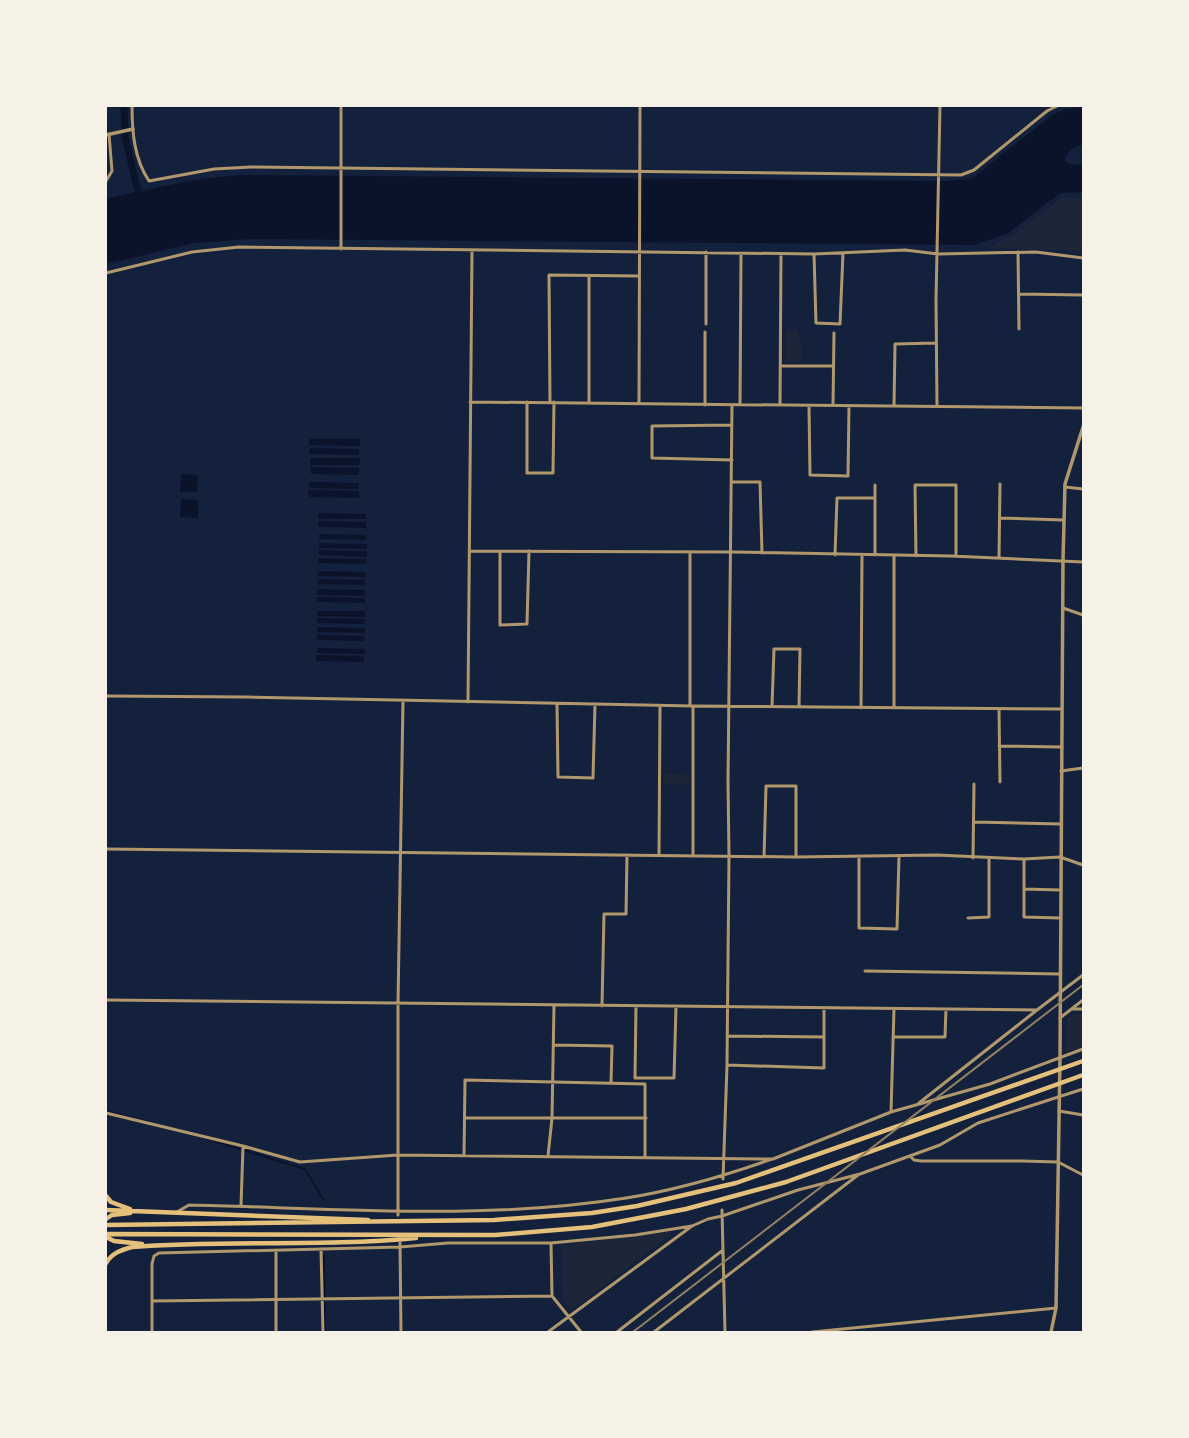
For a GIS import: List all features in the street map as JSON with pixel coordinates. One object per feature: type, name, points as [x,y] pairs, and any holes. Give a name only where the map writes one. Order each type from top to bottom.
[{"type":"highway","points":[[106,1225],[435,1222],[494,1220],[592,1213],[637,1206],[736,1183],[788,1167],[1083,1061]]},
{"type":"highway","points":[[106,1235],[495,1235],[592,1227],[686,1209],[786,1182],[1083,1075]]},
{"type":"highway","points":[[106,1196],[111,1202],[120,1206],[142,1211]]},
{"type":"highway","points":[[106,1210],[435,1222]]},
{"type":"highway","points":[[106,1219],[112,1215],[142,1211]]},
{"type":"highway","points":[[106,1235],[114,1240],[154,1245]]},
{"type":"highway","points":[[106,1263],[112,1255],[120,1250],[132,1247],[154,1245],[367,1242],[442,1235]]},
{"type":"street","points":[[132,106],[131,130],[139,164],[148,181],[214,169],[342,168],[939,176],[961,175],[974,170],[1047,111],[1057,106]]},
{"type":"street","points":[[341,249],[342,106]]},
{"type":"street","points":[[639,403],[640,106]]},
{"type":"street","points":[[937,406],[936,343],[940,106]]},
{"type":"street","points":[[106,181],[112,171],[107,134],[131,130]]},
{"type":"street","points":[[106,273],[215,248],[239,247],[472,251],[706,252],[741,254],[814,254],[904,250],[938,254],[1018,252],[1059,254],[1083,258]]},
{"type":"street","points":[[468,702],[472,251]]},
{"type":"street","points":[[706,252],[706,324]]},
{"type":"street","points":[[1018,252],[1019,330]]},
{"type":"street","points":[[814,254],[816,323],[840,324],[843,253]]},
{"type":"street","points":[[740,405],[741,254]]},
{"type":"street","points":[[780,404],[781,254]]},
{"type":"street","points":[[550,402],[549,276],[639,276]]},
{"type":"street","points":[[589,276],[589,402]]},
{"type":"street","points":[[1019,294],[1083,295]]},
{"type":"street","points":[[705,332],[705,404]]},
{"type":"street","points":[[833,405],[832,366],[834,333]]},
{"type":"street","points":[[894,406],[895,344],[936,343]]},
{"type":"street","points":[[780,366],[832,366]]},
{"type":"street","points":[[470,402],[1083,408]]},
{"type":"street","points":[[527,402],[528,473],[553,473],[554,402]]},
{"type":"street","points":[[723,1177],[728,1007],[728,782],[732,552],[732,405]]},
{"type":"street","points":[[809,406],[810,475],[848,476],[849,406]]},
{"type":"street","points":[[732,425],[652,426],[652,458],[732,460]]},
{"type":"street","points":[[1051,1332],[1056,1308],[1060,1058],[1060,857],[1065,487],[1083,427]]},
{"type":"street","points":[[732,482],[760,482],[762,553]]},
{"type":"street","points":[[999,558],[1000,484]]},
{"type":"street","points":[[875,485],[875,555]]},
{"type":"street","points":[[916,556],[915,485],[956,485],[956,556]]},
{"type":"street","points":[[1065,487],[1083,489]]},
{"type":"street","points":[[835,555],[837,498],[875,498]]},
{"type":"street","points":[[1000,518],[1064,520]]},
{"type":"street","points":[[470,551],[732,552],[956,556],[1083,562]]},
{"type":"street","points":[[500,551],[500,625],[527,624],[529,551]]},
{"type":"street","points":[[690,552],[693,855]]},
{"type":"street","points":[[861,708],[862,555]]},
{"type":"street","points":[[894,556],[894,708]]},
{"type":"street","points":[[1063,608],[1083,614]]},
{"type":"street","points":[[772,706],[774,649],[800,649],[799,707]]},
{"type":"street","points":[[106,696],[660,706],[1062,709]]},
{"type":"street","points":[[398,1213],[398,1004],[403,701]]},
{"type":"street","points":[[557,704],[558,777],[593,778],[595,704]]},
{"type":"street","points":[[659,855],[660,706]]},
{"type":"street","points":[[999,709],[1000,782]]},
{"type":"street","points":[[999,746],[1062,747]]},
{"type":"street","points":[[1061,771],[1083,768]]},
{"type":"street","points":[[973,858],[974,784]]},
{"type":"street","points":[[764,857],[766,786],[796,786],[796,857]]},
{"type":"street","points":[[974,822],[1061,824]]},
{"type":"street","points":[[106,849],[764,857],[937,855],[973,858],[1024,859],[1060,857],[1083,865]]},
{"type":"street","points":[[602,1006],[604,914],[626,914],[627,855]]},
{"type":"street","points":[[859,857],[859,928],[897,929],[899,856]]},
{"type":"street","points":[[968,918],[990,917],[990,858]]},
{"type":"street","points":[[1024,859],[1024,917],[1060,918]]},
{"type":"street","points":[[1024,889],[1060,890]]},
{"type":"street","points":[[865,971],[1060,974]]},
{"type":"street","points":[[917,1105],[1083,974]]},
{"type":"street","points":[[106,1000],[1036,1010]]},
{"type":"street","points":[[1060,1018],[1083,1000]]},
{"type":"street","points":[[548,1156],[552,1118],[551,1082],[554,1045],[554,1006]]},
{"type":"street","points":[[636,1006],[635,1078],[674,1078],[676,1007]]},
{"type":"street","points":[[727,1065],[824,1068],[824,1008]]},
{"type":"street","points":[[891,1112],[894,1009]]},
{"type":"street","points":[[894,1037],[945,1037],[946,1009]]},
{"type":"street","points":[[1072,1009],[1083,1009]]},
{"type":"street","points":[[727,1036],[824,1037]]},
{"type":"street","points":[[554,1045],[612,1046],[611,1083]]},
{"type":"street","points":[[176,1213],[189,1205],[398,1213],[483,1211],[588,1202],[641,1195],[723,1177],[773,1159],[891,1112],[990,1084],[1083,1049]]},
{"type":"street","points":[[464,1155],[466,1118],[465,1080],[645,1084],[645,1156]]},
{"type":"street","points":[[548,1332],[692,1226],[708,1219],[722,1216],[798,1190],[860,1174],[940,1145],[978,1123],[1083,1089]]},
{"type":"street","points":[[1059,1111],[1083,1115]]},
{"type":"street","points":[[106,1113],[242,1146],[300,1162],[398,1154],[724,1157],[773,1159]]},
{"type":"street","points":[[466,1118],[646,1118]]},
{"type":"street","points":[[241,1206],[242,1146]]},
{"type":"street","points":[[910,1156],[914,1160],[921,1161],[1058,1162],[1083,1175]]},
{"type":"street","points":[[654,1332],[860,1174]]},
{"type":"street","points":[[722,1210],[725,1332]]},
{"type":"street","points":[[152,1332],[152,1264],[154,1256],[159,1253],[400,1248],[448,1243],[551,1243],[635,1235],[692,1226]]},
{"type":"street","points":[[400,1243],[401,1332]]},
{"type":"street","points":[[551,1243],[552,1296],[581,1332]]},
{"type":"street","points":[[322,1249],[323,1332]]},
{"type":"street","points":[[276,1250],[276,1332]]},
{"type":"street","points":[[617,1332],[723,1250]]},
{"type":"street","points":[[152,1301],[552,1296]]},
{"type":"street","points":[[812,1332],[1056,1308]]},
{"type":"shaded area","points":[[1082,107],[1082,145],[1071,150],[1067,154],[1065,160],[1069,164],[1083,165],[1083,192],[1060,193],[1007,234],[974,245],[251,239],[194,243],[106,264],[106,199],[135,192],[132,180],[138,178],[142,191],[167,185],[217,177],[243,175],[943,181],[971,179],[1052,115],[1066,109]]},
{"type":"shaded area","points":[[1063,197],[1083,198],[1083,252],[992,248],[992,246],[1016,233]]},
{"type":"shaded area","points":[[786,330],[798,330],[798,339],[801,339],[801,362],[785,362]]},
{"type":"shaded area","points":[[309,439],[360,439],[360,446],[309,445]]},
{"type":"shaded area","points":[[310,448],[359,449],[359,455],[309,454]]},
{"type":"shaded area","points":[[310,458],[360,458],[359,465],[310,465]]},
{"type":"shaded area","points":[[310,467],[359,468],[359,475],[311,474]]},
{"type":"shaded area","points":[[181,474],[198,475],[197,492],[180,492]]},
{"type":"shaded area","points":[[309,482],[359,483],[358,489],[309,488]]},
{"type":"shaded area","points":[[308,490],[359,491],[359,498],[309,497]]},
{"type":"shaded area","points":[[181,499],[198,500],[198,518],[180,517]]},
{"type":"shaded area","points":[[318,513],[366,514],[366,519],[318,519]]},
{"type":"shaded area","points":[[318,521],[366,522],[366,528],[318,527]]},
{"type":"shaded area","points":[[319,534],[366,535],[366,540],[319,539]]},
{"type":"shaded area","points":[[319,543],[367,544],[367,549],[319,548]]},
{"type":"shaded area","points":[[319,550],[367,551],[367,557],[319,555]]},
{"type":"shaded area","points":[[318,558],[366,559],[366,564],[318,563]]},
{"type":"shaded area","points":[[318,571],[366,572],[365,577],[317,576]]},
{"type":"shaded area","points":[[318,579],[365,580],[365,585],[317,584]]},
{"type":"shaded area","points":[[317,589],[365,590],[365,596],[317,595]]},
{"type":"shaded area","points":[[317,597],[365,598],[365,603],[317,602]]},
{"type":"shaded area","points":[[317,611],[365,611],[365,617],[317,616]]},
{"type":"shaded area","points":[[317,618],[365,619],[365,624],[317,623]]},
{"type":"shaded area","points":[[317,627],[365,628],[365,633],[317,632]]},
{"type":"shaded area","points":[[317,635],[365,636],[364,641],[317,640]]},
{"type":"shaded area","points":[[317,648],[365,649],[365,654],[317,653]]},
{"type":"shaded area","points":[[316,655],[364,656],[364,662],[316,661]]},
{"type":"shaded area","points":[[664,774],[690,775],[690,785],[664,784]]},
{"type":"shaded area","points":[[1072,1014],[1083,1014],[1083,1046],[1065,1053],[1067,1019]]},
{"type":"shaded area","points":[[670,1232],[671,1235],[572,1310],[563,1300],[562,1245]]},
{"type":"waterway","points":[[124,106],[125,136],[137,188]]},
{"type":"waterway","points":[[106,1111],[148,1122]]},
{"type":"waterway","points":[[204,1138],[305,1169],[323,1199]]},
{"type":"waterway","points":[[324,1255],[325,1332]]},
{"type":"railway","points":[[633,1332],[1083,985]]}]
